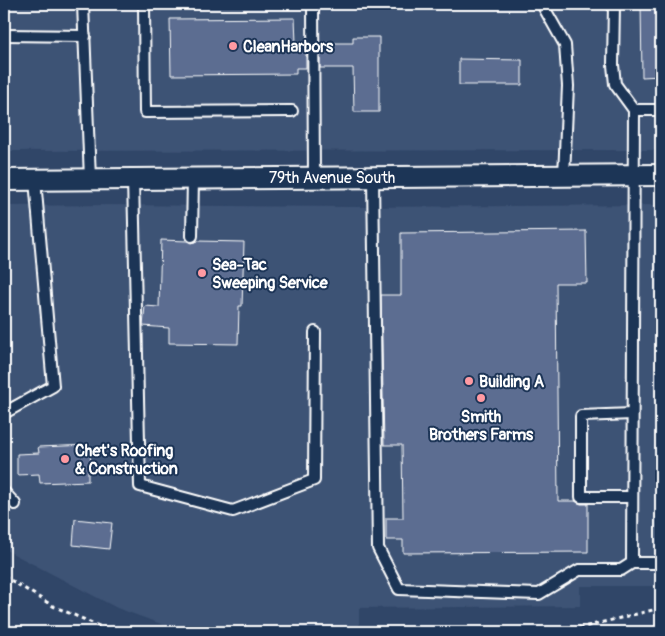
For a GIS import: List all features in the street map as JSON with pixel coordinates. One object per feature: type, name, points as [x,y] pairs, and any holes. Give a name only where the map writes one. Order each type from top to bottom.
[{"type":"street","name":"79th Avenue South","points":[[4,180],[661,175]]},
{"type":"lane","points":[[83,4],[90,179]]},
{"type":"lane","points":[[144,4],[144,112],[292,111]]},
{"type":"lane","points":[[314,177],[313,4],[318,4]]},
{"type":"lane","points":[[542,4],[565,45],[568,86],[564,175]]},
{"type":"lane","points":[[614,4],[613,65],[615,84],[634,110],[632,175],[632,564]]},
{"type":"lane","points":[[4,35],[85,36]]},
{"type":"lane","points":[[634,110],[661,110]]},
{"type":"lane","points":[[373,177],[378,548],[399,589],[539,594],[579,570],[621,570],[632,564],[661,563]]},
{"type":"lane","points":[[192,236],[193,178]]},
{"type":"lane","points":[[133,179],[140,486],[233,511],[314,480],[315,332]]},
{"type":"lane","points":[[4,413],[53,386],[35,180]]},
{"type":"lane","points":[[632,414],[581,416],[581,497],[632,497]]},
{"type":"lane","points":[[4,492],[15,504]]},
{"type":"path","points":[[4,576],[53,606],[113,632]]},
{"type":"path","points":[[563,632],[661,608]]},
{"type":"shaded area","points":[[4,4],[661,4],[661,150],[4,151]]},
{"type":"shaded area","points":[[661,205],[661,586],[580,586],[580,606],[359,608],[359,632],[183,632],[117,608],[4,549],[4,338],[9,337],[7,206],[352,207]]},
{"type":"building","points":[[641,4],[661,4],[661,76],[642,77]]},
{"type":"building","name":"CleanHarbors","points":[[295,18],[296,43],[306,43],[306,68],[296,68],[296,74],[171,75],[170,19]]},
{"type":"building","points":[[353,37],[379,37],[379,112],[354,112],[353,68],[320,68],[320,43],[353,43]]},
{"type":"building","points":[[459,59],[522,60],[522,85],[459,85]]},
{"type":"building","name":"Building A","points":[[586,231],[587,283],[556,283],[558,501],[575,501],[581,504],[588,504],[588,552],[403,553],[403,540],[386,540],[386,518],[403,518],[402,445],[384,445],[381,295],[401,295],[401,233]]},
{"type":"building","name":"Sea-Tac Sweeping Service","points":[[161,240],[187,241],[191,243],[197,241],[244,242],[242,306],[239,306],[238,344],[169,343],[169,328],[143,326],[145,306],[159,307]]},
{"type":"building","name":"Chet's Roofing & Construction","points":[[90,445],[91,471],[88,471],[88,481],[40,483],[39,474],[17,475],[17,454],[39,453],[38,447]]},
{"type":"building","points":[[75,519],[112,523],[109,549],[73,545]]},
{"type":"place","name":"CleanHarbors","points":[[233,46]]},
{"type":"place","name":"Sea-Tac Sweeping Service","points":[[202,273]]},
{"type":"place","name":"Building A","points":[[469,381]]},
{"type":"place","name":"Smith Brothers Farms","points":[[481,398]]},
{"type":"place","name":"Chet's Roofing & Construction","points":[[65,459]]}]
